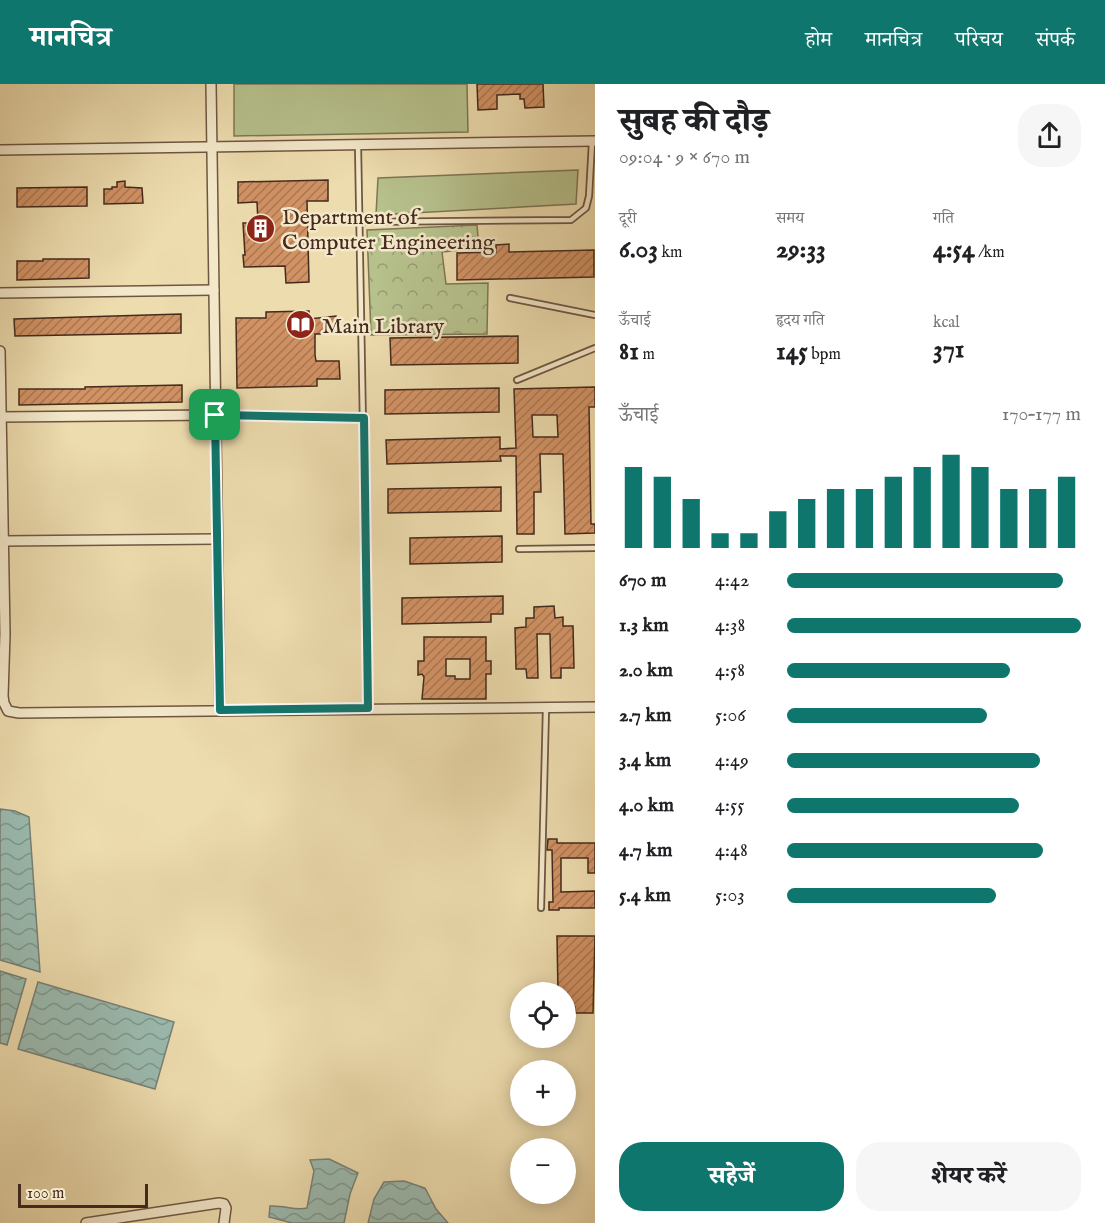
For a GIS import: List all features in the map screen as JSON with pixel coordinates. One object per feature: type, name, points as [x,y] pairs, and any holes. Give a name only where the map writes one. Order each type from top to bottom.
[{"type":"street","points":[[211,84],[220,710]]},
{"type":"street","points":[[0,150],[594,141]]},
{"type":"street","points":[[0,293],[214,290]]},
{"type":"street","points":[[0,351],[3,541],[2,704],[8,711],[19,713],[595,707]]},
{"type":"street","points":[[1,417],[215,415]]},
{"type":"street","points":[[3,541],[217,539]]},
{"type":"street","points":[[86,1223],[219,1203],[224,1204],[226,1209],[224,1223]]},
{"type":"lane","points":[[360,222],[571,220],[586,208],[594,141]]},
{"type":"lane","points":[[358,145],[368,708]]},
{"type":"lane","points":[[510,298],[595,315]]},
{"type":"lane","points":[[517,380],[595,348]]},
{"type":"lane","points":[[215,415],[364,418]]},
{"type":"lane","points":[[519,549],[595,548]]},
{"type":"lane","points":[[541,908],[546,708]]},
{"type":"green space","points":[[234,84],[467,84],[468,132],[234,136]]},
{"type":"green space","points":[[578,170],[576,204],[376,215],[378,178]]},
{"type":"green space","points":[[477,225],[479,248],[442,252],[446,284],[488,283],[487,334],[371,335],[367,230]]},
{"type":"water","points":[[0,809],[15,811],[29,817],[40,972],[0,960]]},
{"type":"water","points":[[0,971],[26,979],[7,1045],[0,1043]]},
{"type":"water","points":[[38,982],[174,1022],[155,1089],[18,1049]]},
{"type":"water","points":[[329,1159],[358,1173],[350,1194],[344,1223],[292,1223],[269,1217],[270,1206],[307,1208],[314,1171],[310,1160]]},
{"type":"water","points":[[404,1181],[425,1188],[436,1209],[448,1223],[368,1223],[374,1199],[384,1182]]},
{"type":"building","points":[[477,84],[543,84],[544,107],[525,108],[524,99],[520,99],[520,94],[497,95],[497,109],[478,110]]},
{"type":"building","name":"Department of Computer Engineering","points":[[328,180],[328,201],[307,201],[309,282],[286,283],[285,266],[244,267],[243,223],[258,223],[257,202],[238,203],[238,182]]},
{"type":"building","points":[[125,181],[125,187],[142,188],[143,203],[104,204],[104,189],[112,189],[112,187],[117,187],[117,182]]},
{"type":"building","points":[[87,187],[87,206],[17,207],[17,188]]},
{"type":"building","points":[[509,244],[509,252],[594,250],[594,277],[457,280],[457,253],[496,252],[496,245]]},
{"type":"building","points":[[43,259],[89,259],[89,278],[17,280],[17,261],[43,261]]},
{"type":"building","points":[[309,311],[309,319],[336,316],[336,334],[315,334],[315,355],[316,361],[339,361],[340,379],[317,379],[317,386],[237,388],[236,318],[266,318],[266,312]]},
{"type":"building","points":[[181,314],[181,333],[15,336],[14,319]]},
{"type":"building","points":[[518,336],[518,363],[391,365],[390,338]]},
{"type":"building","points":[[182,385],[182,402],[19,405],[19,389]]},
{"type":"building","points":[[595,387],[595,407],[589,407],[591,524],[595,524],[595,533],[565,534],[563,454],[540,454],[541,492],[534,492],[534,534],[517,534],[516,456],[500,456],[501,461],[387,464],[386,440],[500,437],[500,449],[516,448],[514,389]],"holes":[[[532,415],[557,415],[558,437],[533,437]]]},
{"type":"building","points":[[499,388],[499,412],[385,414],[385,390]]},
{"type":"building","points":[[501,487],[501,511],[388,513],[388,489]]},
{"type":"building","points":[[502,536],[502,562],[410,564],[410,538]]},
{"type":"building","points":[[503,596],[503,614],[491,614],[491,622],[402,624],[402,598]]},
{"type":"building","points":[[554,606],[555,618],[563,617],[563,626],[573,626],[574,668],[561,668],[561,678],[551,678],[550,634],[537,634],[538,678],[527,678],[526,669],[516,669],[515,628],[526,627],[526,618],[534,618],[534,607]]},
{"type":"building","points":[[424,637],[486,637],[486,661],[491,661],[491,674],[486,674],[486,699],[422,699],[424,677],[422,674],[418,675],[418,661],[424,661]],"holes":[[[446,659],[470,659],[470,679],[455,679],[455,676],[446,676]]]},
{"type":"building","points":[[548,839],[557,839],[557,843],[595,843],[595,873],[588,873],[588,858],[561,858],[561,892],[595,891],[595,908],[549,910],[549,902],[553,902],[552,850],[547,850]]},
{"type":"building","points":[[557,936],[595,936],[593,1013],[576,1013],[576,982],[558,982]]},
{"type":"place","name":"Department of Computer Engineering","points":[[261,229]]},
{"type":"place","name":"Main Library","points":[[301,325]]},
{"type":"route","points":[[215,415],[364,418],[368,708],[220,710],[215,415]]}]
